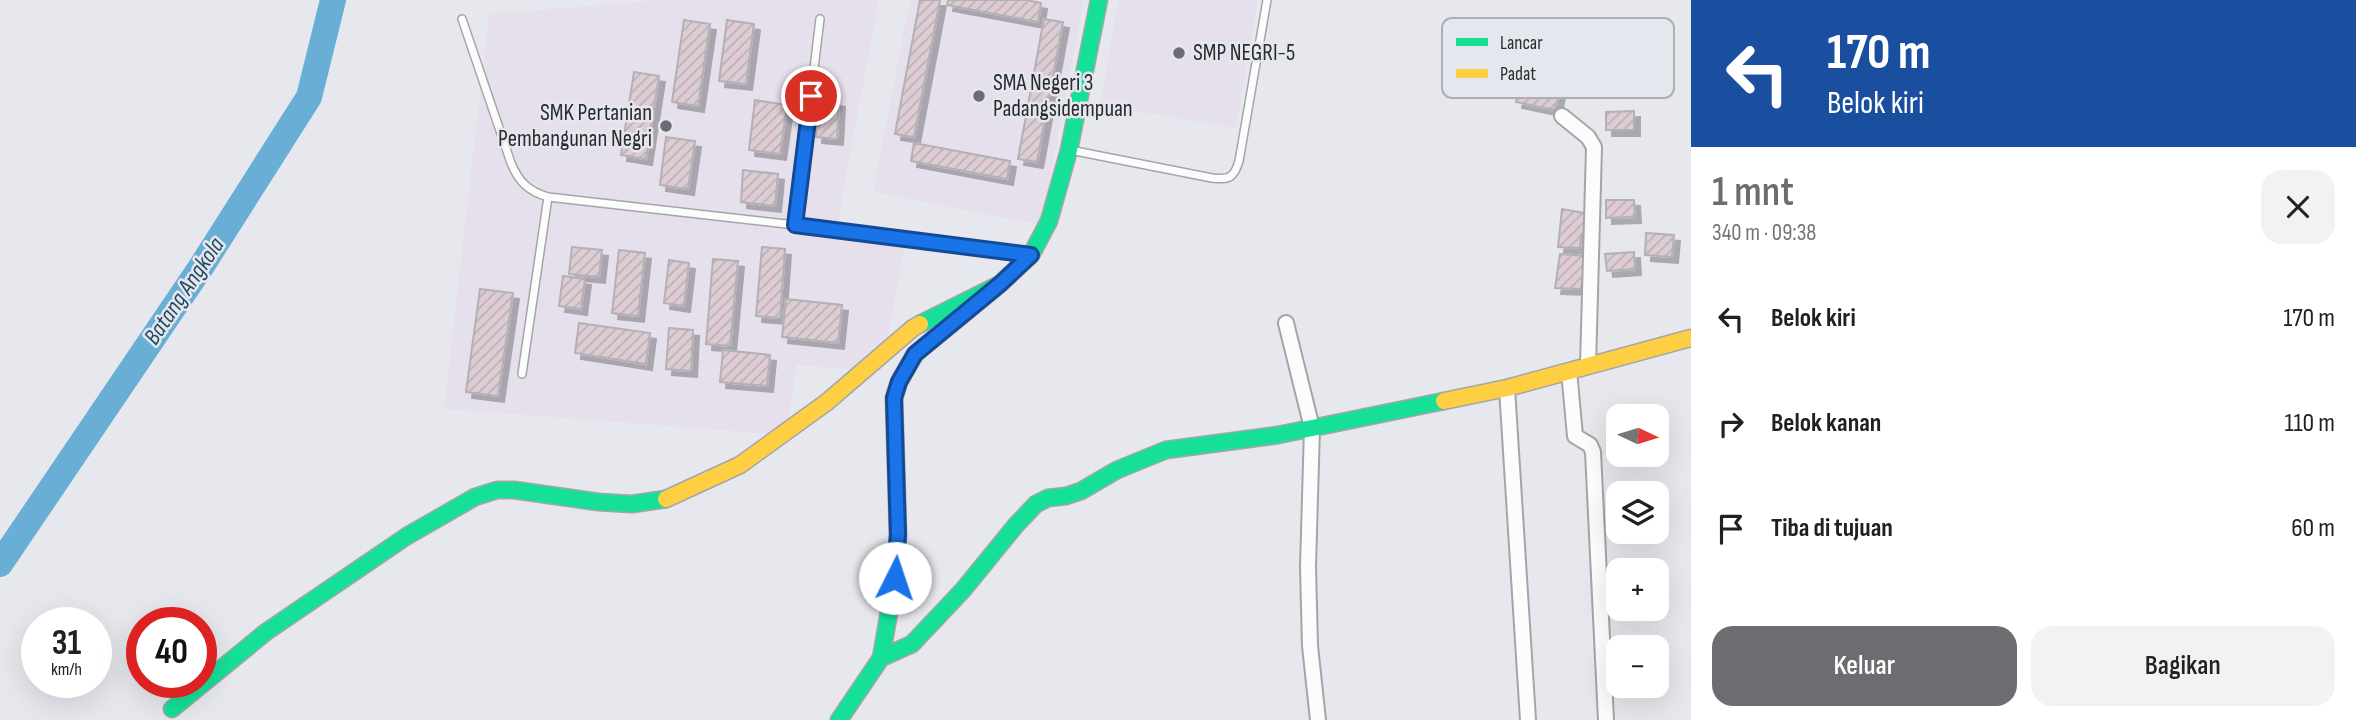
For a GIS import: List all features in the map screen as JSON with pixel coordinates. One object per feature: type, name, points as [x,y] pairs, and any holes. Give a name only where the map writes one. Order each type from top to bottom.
[{"type":"street","points":[[839,720],[881,658],[895,578],[898,534],[894,398],[899,382],[915,354],[1031,255],[1049,221],[1069,150],[1099,0]]},
{"type":"street","points":[[1562,117],[1588,136],[1594,148],[1588,366]]},
{"type":"street","points":[[172,709],[266,632],[407,536],[475,497],[498,490],[514,490],[598,502],[632,504],[661,501],[740,465],[827,402],[913,328],[1000,284]]},
{"type":"street","points":[[1286,323],[1312,428],[1308,567],[1310,646],[1318,720]]},
{"type":"street","points":[[881,658],[912,644],[963,590],[1036,504],[1048,498],[1082,491],[1117,470],[1166,450],[1312,428],[1507,388],[1691,338]]},
{"type":"street","points":[[1569,371],[1575,436],[1592,448],[1606,720]]},
{"type":"street","points":[[1507,388],[1528,720]]},
{"type":"lane","points":[[1069,150],[1212,178],[1230,177],[1236,172],[1239,161],[1267,0]]},
{"type":"lane","points":[[462,19],[518,179],[532,192],[548,197],[1031,255]]},
{"type":"lane","points":[[795,225],[820,19]]},
{"type":"lane","points":[[522,374],[548,197]]},
{"type":"shaded area","name":"SMK Pertanian Pembangunan Negri","points":[[662,0],[879,0],[835,236],[906,240],[882,371],[797,365],[786,435],[444,409],[489,14]]},
{"type":"shaded area","name":"SMA Negeri 3 Padangsidempuan","points":[[910,0],[1084,0],[1041,225],[873,192]]},
{"type":"shaded area","name":"SMP NEGRI-5","points":[[1118,0],[1258,0],[1236,128],[1100,105]]},
{"type":"building","points":[[920,0],[940,0],[914,137],[895,134]]},
{"type":"building","points":[[948,0],[1026,0],[1041,3],[1038,22],[947,5]]},
{"type":"building","points":[[1044,19],[1063,22],[1037,162],[1018,159]]},
{"type":"building","points":[[684,20],[710,24],[698,106],[672,102]]},
{"type":"building","points":[[727,20],[754,24],[746,84],[719,81]]},
{"type":"building","points":[[634,72],[659,76],[646,159],[621,155]]},
{"type":"building","points":[[1517,98],[1558,98],[1555,110],[1516,102]]},
{"type":"building","points":[[818,99],[839,101],[837,139],[816,137]]},
{"type":"building","points":[[755,100],[787,105],[780,154],[749,150]]},
{"type":"building","points":[[1634,111],[1634,130],[1606,130],[1606,112]]},
{"type":"building","points":[[666,137],[695,141],[688,189],[660,185]]},
{"type":"building","points":[[914,143],[1010,161],[1007,179],[911,161]]},
{"type":"building","points":[[743,170],[778,174],[775,206],[741,202]]},
{"type":"building","points":[[1606,200],[1634,200],[1635,217],[1606,218]]},
{"type":"building","points":[[1562,209],[1584,213],[1587,218],[1586,233],[1581,234],[1580,248],[1558,247]]},
{"type":"building","points":[[1646,233],[1674,235],[1672,257],[1645,255]]},
{"type":"building","points":[[572,247],[602,250],[599,277],[569,274]]},
{"type":"building","points":[[762,247],[785,249],[780,318],[756,316]]},
{"type":"building","points":[[619,250],[645,253],[638,316],[612,313]]},
{"type":"building","points":[[1634,252],[1635,269],[1607,271],[1605,254]]},
{"type":"building","points":[[1560,254],[1586,256],[1581,289],[1555,288]]},
{"type":"building","points":[[713,259],[738,261],[730,346],[706,344]]},
{"type":"building","points":[[669,260],[689,263],[684,306],[664,303]]},
{"type":"building","points":[[563,276],[585,279],[581,309],[559,306]]},
{"type":"building","points":[[480,289],[513,293],[498,396],[466,392]]},
{"type":"building","points":[[786,299],[842,305],[838,343],[782,337]]},
{"type":"building","points":[[579,323],[650,333],[646,364],[575,353]]},
{"type":"building","points":[[669,328],[693,330],[691,371],[666,369]]},
{"type":"building","points":[[723,350],[770,355],[767,386],[720,382]]},
{"type":"waterway","name":"Batang Angkola","points":[[0,564],[201,267],[309,97],[333,0]]},
{"type":"traffic: fast","points":[[839,720],[881,658],[895,578],[898,535],[894,398],[899,382],[915,354],[1031,255],[1049,221],[1069,150],[1099,0]]},
{"type":"traffic: fast","points":[[920,324],[1000,284]]},
{"type":"traffic: fast","points":[[881,658],[912,644],[963,590],[1016,525],[1036,504],[1048,498],[1081,491],[1117,470],[1166,450],[1278,435],[1444,401]]},
{"type":"traffic: fast","points":[[172,709],[266,632],[407,536],[475,497],[497,490],[514,490],[598,502],[632,504],[666,499]]},
{"type":"traffic: slow","points":[[666,499],[740,465],[827,402],[920,324]]},
{"type":"traffic: slow","points":[[1444,401],[1507,388],[1691,338]]},
{"type":"place","name":"SMP NEGRI-5","points":[[1179,53]]},
{"type":"place","name":"SMA Negeri 3 Padangsidempuan","points":[[979,96]]},
{"type":"place","name":"SMK Pertanian Pembangunan Negri","points":[[666,126]]},
{"type":"route","points":[[811,96],[795,225],[1031,255],[915,354],[899,382],[894,398],[898,534],[895,578]]}]
